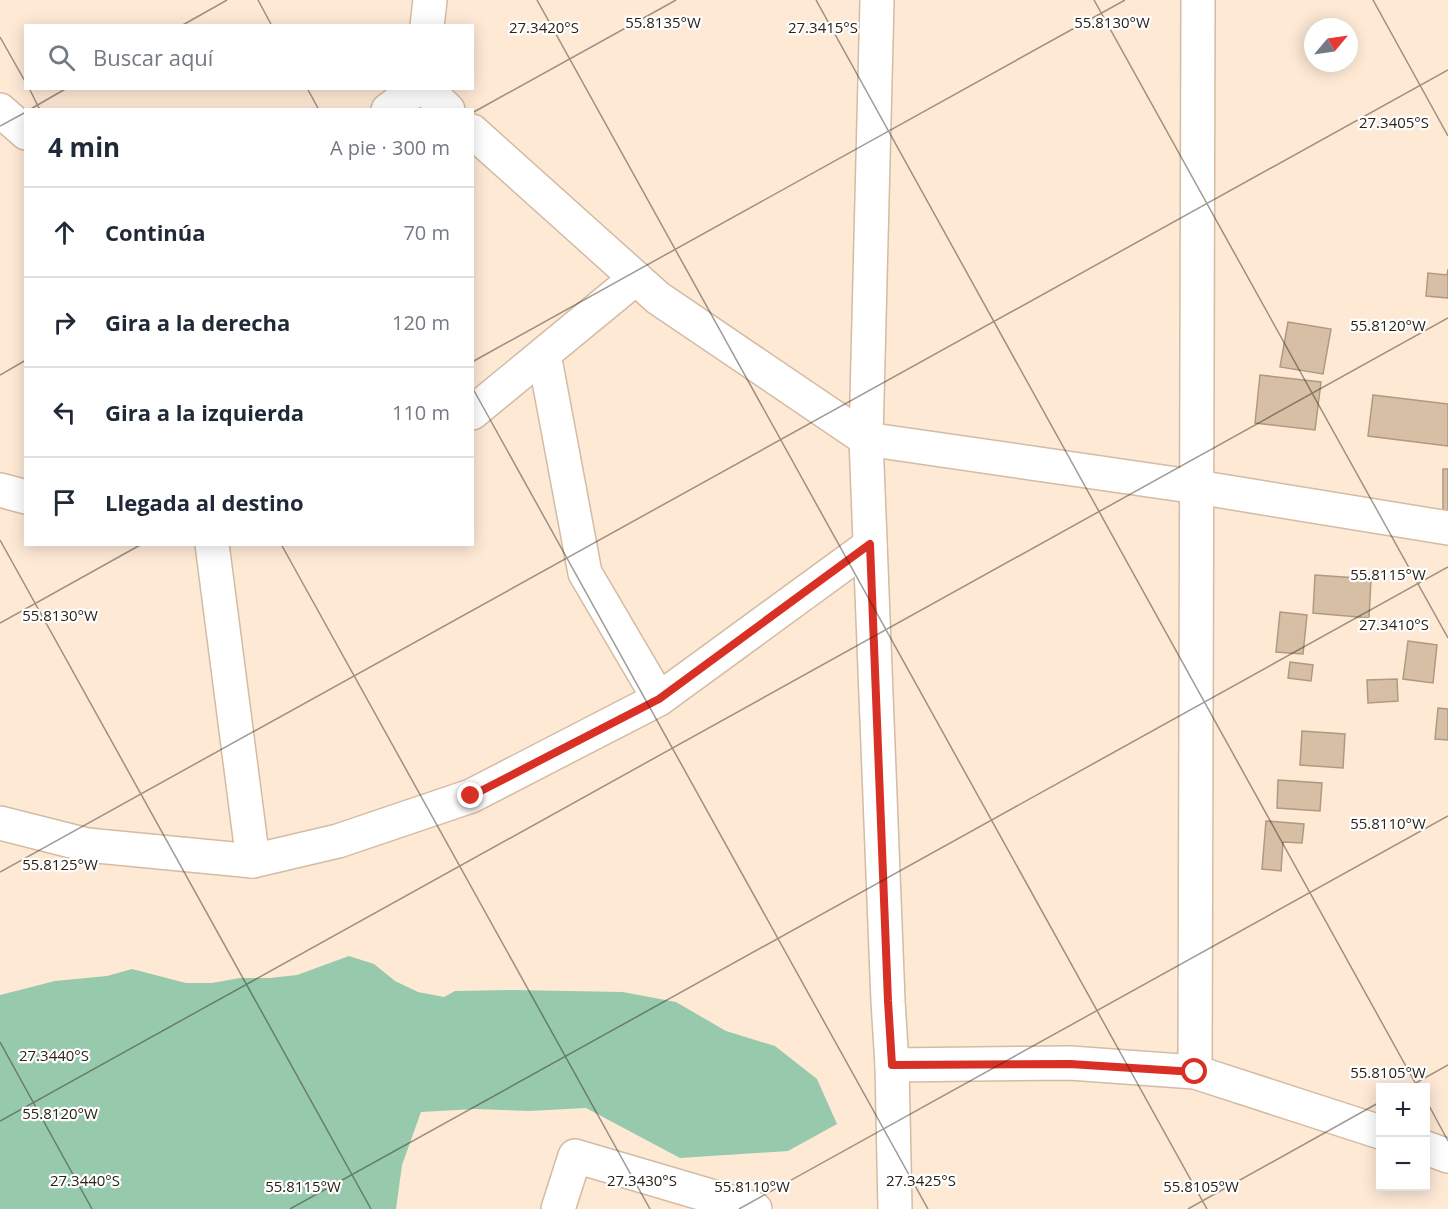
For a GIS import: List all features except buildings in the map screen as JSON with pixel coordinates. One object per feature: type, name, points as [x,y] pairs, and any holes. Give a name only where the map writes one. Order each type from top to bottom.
[{"type":"street","points":[[427,24],[430,0]]},
{"type":"street","points":[[878,0],[866,439],[896,1209]]},
{"type":"street","points":[[1195,1072],[1198,0]]},
{"type":"street","points":[[391,108],[415,90]]},
{"type":"street","points":[[427,90],[446,108]]},
{"type":"street","points":[[0,110],[24,131]]},
{"type":"street","points":[[474,133],[658,298],[866,439],[1197,487],[1448,528]]},
{"type":"street","points":[[474,411],[636,278]]},
{"type":"street","points":[[544,354],[585,573],[659,699]]},
{"type":"street","points":[[0,490],[24,496]]},
{"type":"street","points":[[0,823],[87,845],[253,861],[338,842],[471,796],[659,699],[870,544]]},
{"type":"street","points":[[212,546],[253,861]]},
{"type":"street","points":[[892,1065],[1070,1064],[1195,1072],[1376,1131]]},
{"type":"street","points":[[1430,1150],[1448,1156]]},
{"type":"street","points":[[558,1209],[575,1156],[755,1209]]},
{"type":"green space","points":[[349,956],[374,964],[395,981],[418,992],[444,997],[455,991],[623,992],[676,1002],[726,1031],[775,1046],[817,1079],[837,1124],[788,1151],[680,1158],[586,1108],[421,1112],[402,1165],[396,1209],[0,1209],[0,995],[55,981],[107,976],[132,969],[186,983],[212,983],[240,978],[297,975]]},
{"type":"route","points":[[471,796],[659,699],[870,544],[892,1065],[1070,1064],[1195,1072]]}]
